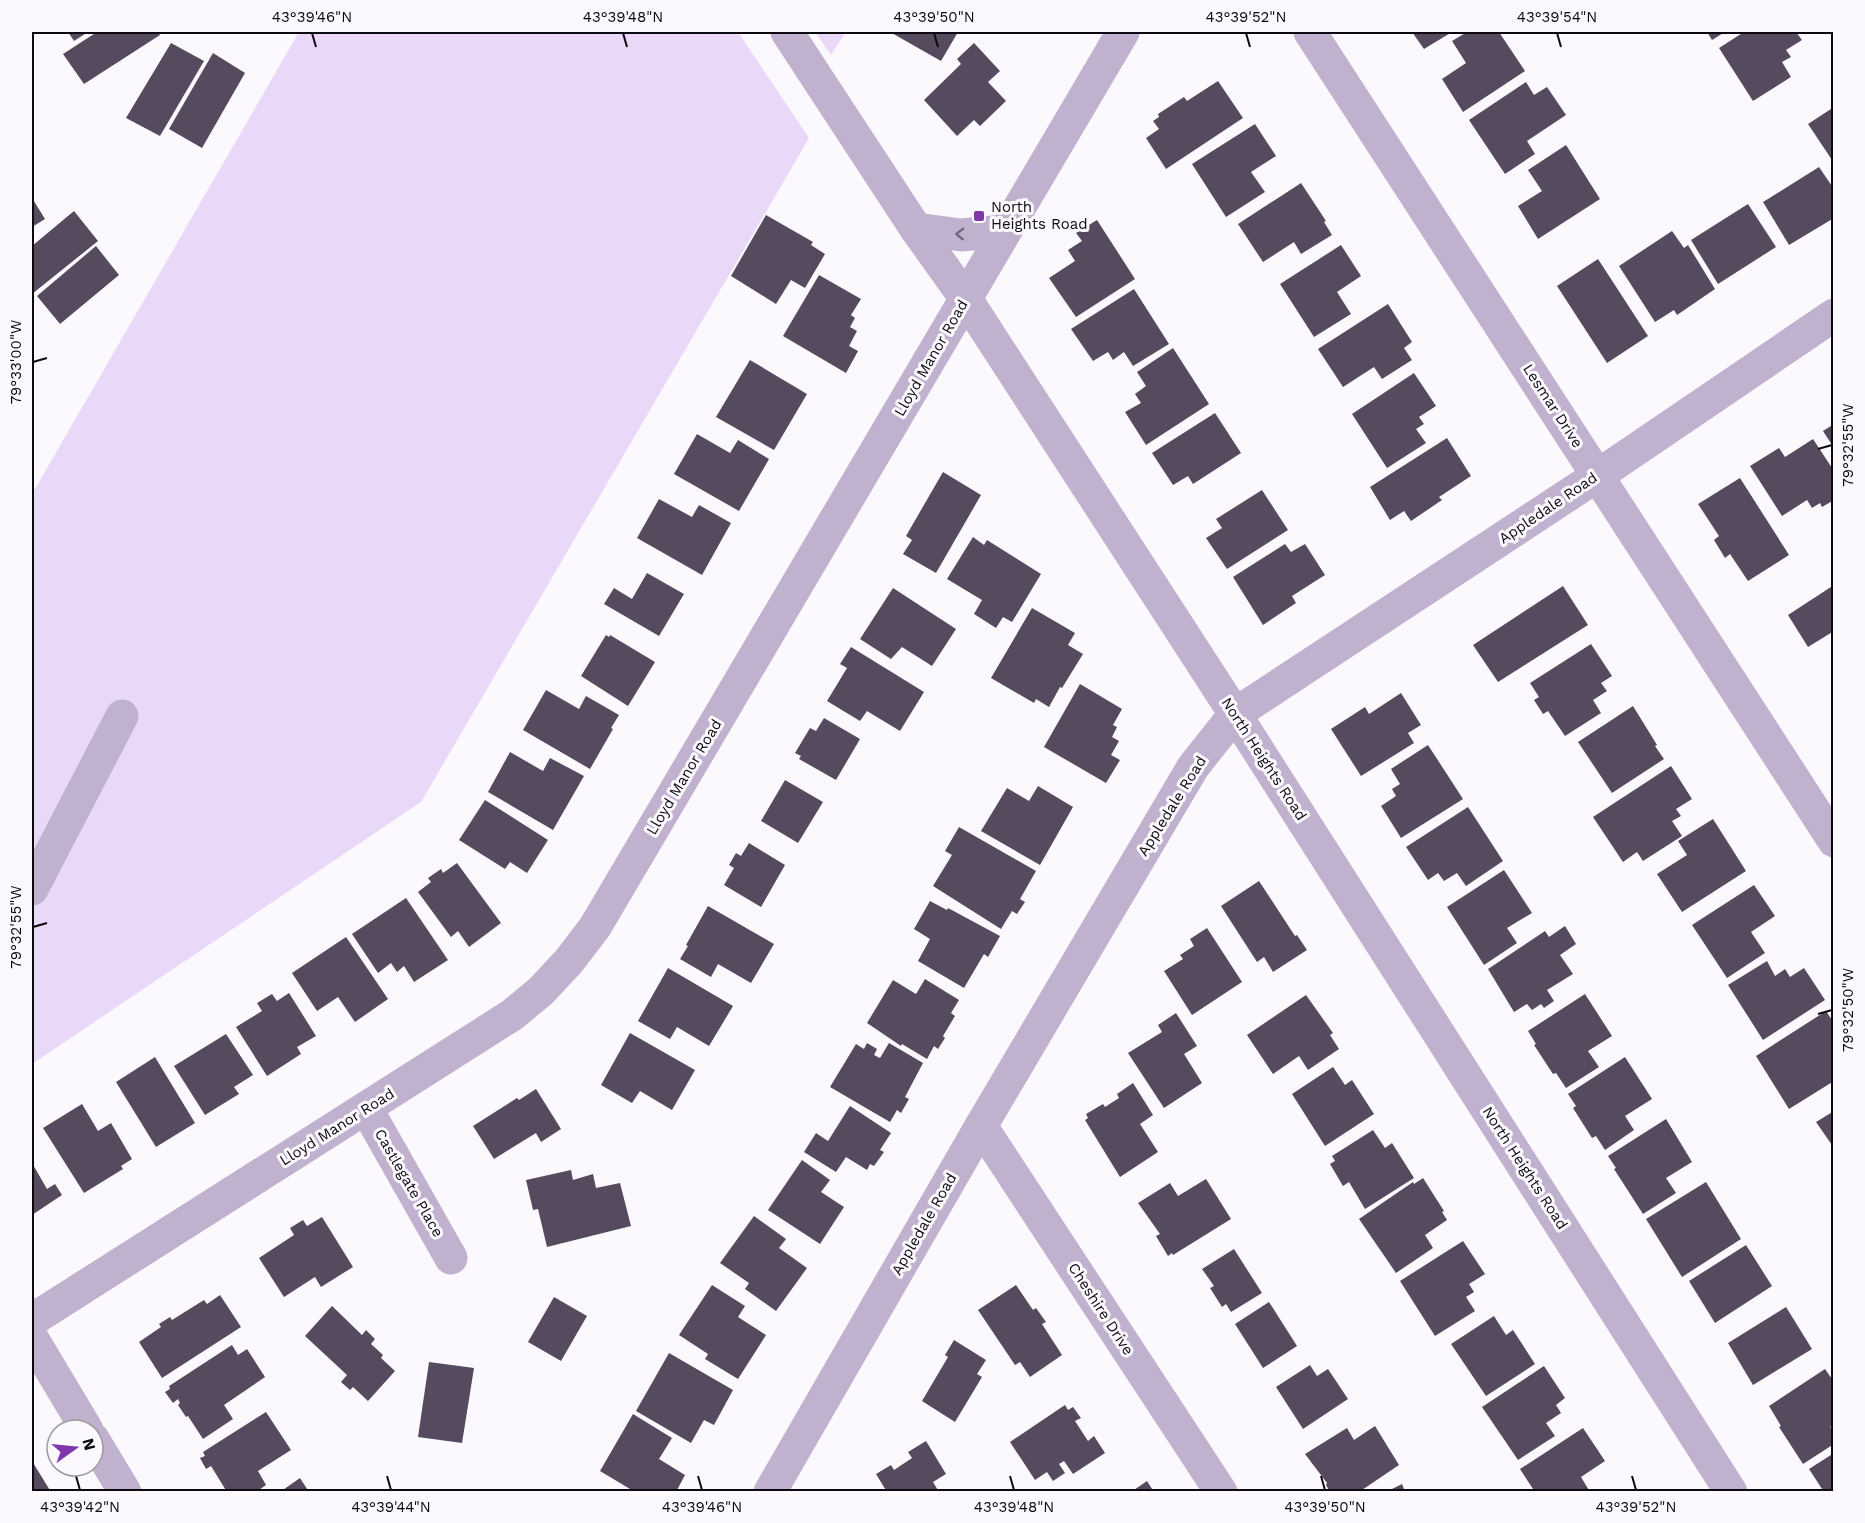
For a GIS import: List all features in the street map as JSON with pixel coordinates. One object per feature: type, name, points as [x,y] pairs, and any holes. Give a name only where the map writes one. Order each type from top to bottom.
[{"type":"street","name":"North Heights Road","points":[[788,32],[916,229],[966,299],[1235,714],[1731,1491]]},
{"type":"street","name":"Lloyd Manor Road","points":[[32,1320],[512,1014],[534,997],[569,961],[595,927],[1123,32]]},
{"type":"street","name":"Lesmar Drive","points":[[1310,32],[1833,841]]},
{"type":"street","points":[[916,229],[961,235],[1004,231]]},
{"type":"street","name":"Appledale Road","points":[[770,1491],[981,1126],[1193,767],[1235,714],[1597,476],[1833,315]]},
{"type":"street","points":[[32,889],[122,716]]},
{"type":"street","name":"Castlegate Place","points":[[366,1108],[451,1258]]},
{"type":"street","name":"Cheshire Drive","points":[[981,1126],[1221,1491]]},
{"type":"street","points":[[32,1338],[80,1418]]},
{"type":"street","points":[[105,1458],[125,1491]]},
{"type":"shaded area","points":[[299,32],[738,32],[809,138],[421,802],[32,1064],[32,494]]},
{"type":"shaded area","points":[[815,32],[846,32],[831,55]]},
{"type":"building","points":[[68,32],[88,32],[74,41]]},
{"type":"building","points":[[97,32],[158,32],[160,35],[84,84],[63,54]]},
{"type":"building","points":[[890,32],[958,32],[941,61]]},
{"type":"building","points":[[1412,32],[1452,32],[1424,49]]},
{"type":"building","points":[[1467,32],[1499,32],[1525,71],[1463,112],[1442,79],[1466,63],[1452,41]]},
{"type":"building","points":[[1707,32],[1725,32],[1712,40]]},
{"type":"building","points":[[1744,32],[1796,32],[1802,40],[1786,50],[1791,57],[1782,62],[1791,77],[1753,101],[1719,48]]},
{"type":"building","points":[[171,43],[204,61],[160,136],[126,118]]},
{"type":"building","points":[[974,43],[1000,71],[988,82],[1006,101],[980,126],[974,120],[957,136],[924,100],[961,64],[957,59]]},
{"type":"building","points":[[213,53],[245,73],[202,148],[169,129]]},
{"type":"building","points":[[1218,81],[1243,118],[1166,169],[1146,138],[1159,129],[1153,121],[1159,117],[1158,114],[1184,97],[1187,101]]},
{"type":"building","points":[[1526,82],[1534,95],[1547,87],[1566,115],[1527,141],[1535,154],[1505,174],[1469,120]]},
{"type":"building","points":[[1834,107],[1834,163],[1808,124]]},
{"type":"building","points":[[1255,124],[1276,156],[1251,172],[1265,192],[1226,217],[1192,164]]},
{"type":"building","points":[[1566,145],[1600,199],[1538,239],[1518,206],[1542,191],[1528,170]]},
{"type":"building","points":[[1819,167],[1834,189],[1834,218],[1789,245],[1763,202]]},
{"type":"building","points":[[1301,183],[1326,221],[1324,222],[1332,235],[1301,254],[1294,242],[1263,262],[1238,224]]},
{"type":"building","points":[[32,198],[45,219],[32,227]]},
{"type":"building","points":[[1748,204],[1776,247],[1718,284],[1691,240]]},
{"type":"building","points":[[74,211],[98,241],[32,294],[32,246]]},
{"type":"building","points":[[766,215],[813,242],[811,245],[825,254],[805,288],[791,280],[776,304],[731,276]]},
{"type":"building","points":[[1097,220],[1135,279],[1076,317],[1049,278],[1075,261],[1068,250],[1082,241],[1076,233]]},
{"type":"building","points":[[1672,231],[1684,248],[1688,245],[1715,289],[1677,315],[1674,310],[1655,322],[1619,266]]},
{"type":"building","points":[[1341,245],[1361,276],[1337,292],[1351,314],[1314,337],[1280,284]]},
{"type":"building","points":[[96,246],[119,275],[60,324],[37,296]]},
{"type":"building","points":[[1598,259],[1648,336],[1607,363],[1557,286]]},
{"type":"building","points":[[819,275],[861,299],[851,315],[855,318],[850,327],[857,331],[849,346],[858,351],[846,373],[783,336]]},
{"type":"building","points":[[1134,289],[1169,344],[1133,366],[1124,352],[1113,360],[1108,352],[1093,361],[1071,329]]},
{"type":"building","points":[[1388,304],[1412,342],[1404,348],[1412,360],[1382,379],[1374,367],[1343,387],[1318,349]]},
{"type":"building","points":[[1173,348],[1209,404],[1146,445],[1125,412],[1141,403],[1135,394],[1146,386],[1137,372]]},
{"type":"building","points":[[750,360],[807,394],[774,450],[716,417]]},
{"type":"building","points":[[1414,373],[1436,406],[1419,417],[1424,424],[1416,429],[1426,443],[1387,468],[1352,414]]},
{"type":"building","points":[[1215,413],[1241,453],[1193,484],[1188,476],[1173,485],[1152,453]]},
{"type":"building","points":[[1834,424],[1834,448],[1823,431]]},
{"type":"building","points":[[697,434],[730,453],[738,440],[769,459],[739,511],[674,474]]},
{"type":"building","points":[[1447,438],[1471,476],[1439,497],[1442,500],[1411,521],[1404,511],[1390,520],[1370,487]]},
{"type":"building","points":[[1813,439],[1834,471],[1834,500],[1822,507],[1820,503],[1812,508],[1807,500],[1782,516],[1750,466],[1779,448],[1785,457]]},
{"type":"building","points":[[943,472],[981,495],[936,573],[903,554],[912,540],[906,536]]},
{"type":"building","points":[[1740,478],[1789,555],[1748,581],[1730,554],[1725,558],[1714,540],[1719,536],[1698,504]]},
{"type":"building","points":[[1262,490],[1288,530],[1227,569],[1206,538],[1222,528],[1216,519]]},
{"type":"building","points":[[659,499],[692,517],[699,505],[731,523],[702,575],[637,538]]},
{"type":"building","points":[[973,537],[984,545],[987,540],[1041,574],[1012,622],[1003,617],[996,628],[974,614],[982,600],[947,579]]},
{"type":"building","points":[[1285,544],[1291,552],[1305,544],[1325,575],[1292,596],[1296,603],[1263,625],[1233,577]]},
{"type":"building","points":[[647,573],[684,594],[659,636],[604,604],[614,588],[632,599]]},
{"type":"building","points":[[1834,585],[1834,631],[1808,647],[1788,615]]},
{"type":"building","points":[[1563,586],[1588,625],[1498,682],[1473,645]]},
{"type":"building","points":[[893,588],[956,629],[932,666],[902,647],[891,659],[860,639]]},
{"type":"building","points":[[1032,608],[1075,633],[1068,645],[1083,654],[1049,707],[1036,699],[1034,703],[991,678]]},
{"type":"building","points":[[606,635],[609,637],[610,635],[655,662],[628,706],[581,676]]},
{"type":"building","points":[[1591,644],[1612,676],[1601,683],[1607,691],[1593,700],[1601,713],[1565,736],[1548,711],[1543,714],[1534,700],[1539,697],[1530,683]]},
{"type":"building","points":[[851,647],[924,692],[900,731],[867,711],[860,721],[827,701],[847,668],[840,664]]},
{"type":"building","points":[[1080,684],[1122,709],[1113,725],[1117,727],[1112,737],[1119,741],[1111,755],[1120,760],[1106,783],[1044,747]]},
{"type":"building","points":[[546,690],[579,709],[586,696],[619,715],[590,769],[523,730]]},
{"type":"building","points":[[1401,693],[1421,725],[1408,733],[1414,743],[1361,776],[1331,729],[1365,707],[1369,714]]},
{"type":"building","points":[[1633,706],[1664,759],[1612,793],[1578,742]]},
{"type":"building","points":[[824,718],[860,739],[836,780],[799,759],[801,756],[795,753],[810,728],[816,731]]},
{"type":"building","points":[[1428,745],[1463,799],[1401,838],[1381,806],[1396,796],[1392,789],[1400,784],[1391,769]]},
{"type":"building","points":[[510,752],[543,771],[550,758],[584,776],[553,830],[488,792]]},
{"type":"building","points":[[1671,766],[1692,799],[1676,809],[1681,816],[1672,821],[1682,836],[1643,861],[1637,852],[1623,862],[1593,817]]},
{"type":"building","points":[[785,780],[823,802],[798,843],[761,821]]},
{"type":"building","points":[[1038,786],[1073,807],[1040,865],[981,831],[1007,788],[1029,801]]},
{"type":"building","points":[[485,800],[548,840],[527,873],[510,862],[505,869],[459,840]]},
{"type":"building","points":[[1468,807],[1503,861],[1466,886],[1457,873],[1444,881],[1438,873],[1428,880],[1406,847]]},
{"type":"building","points":[[1713,819],[1746,871],[1682,912],[1657,874],[1687,855],[1678,841]]},
{"type":"building","points":[[959,827],[1036,871],[1020,899],[1025,902],[1017,914],[1012,911],[1001,929],[933,886],[952,855],[945,851]]},
{"type":"building","points":[[749,843],[785,865],[761,907],[724,885],[734,868],[729,865],[736,853],[741,856]]},
{"type":"building","points":[[457,863],[501,923],[469,947],[458,931],[451,937],[418,892],[431,882],[428,878],[441,869],[443,873]]},
{"type":"building","points":[[1504,870],[1532,913],[1507,928],[1517,943],[1484,965],[1447,907]]},
{"type":"building","points":[[1259,881],[1295,936],[1297,935],[1307,950],[1273,972],[1264,957],[1257,962],[1221,906]]},
{"type":"building","points":[[1754,885],[1775,916],[1751,932],[1765,953],[1727,978],[1692,925]]},
{"type":"building","points":[[406,898],[448,960],[414,982],[404,966],[397,972],[391,963],[378,973],[352,934]]},
{"type":"building","points":[[930,901],[1000,936],[988,957],[984,954],[964,988],[918,961],[930,939],[914,929]]},
{"type":"building","points":[[708,906],[774,944],[751,983],[718,964],[711,977],[680,959]]},
{"type":"building","points":[[1565,926],[1576,944],[1560,955],[1573,974],[1547,990],[1554,1001],[1544,1008],[1541,1004],[1532,1010],[1527,1004],[1514,1012],[1488,969],[1545,931],[1549,937]]},
{"type":"building","points":[[1207,928],[1242,982],[1192,1015],[1164,971],[1183,959],[1180,955],[1194,946],[1190,939]]},
{"type":"building","points":[[346,937],[388,999],[355,1022],[338,997],[317,1011],[292,973]]},
{"type":"building","points":[[1767,961],[1775,976],[1785,969],[1790,977],[1804,968],[1825,1000],[1763,1040],[1728,985]]},
{"type":"building","points":[[668,968],[733,1006],[709,1046],[677,1027],[670,1039],[638,1021]]},
{"type":"building","points":[[925,979],[959,1000],[951,1013],[955,1016],[943,1036],[945,1038],[938,1049],[934,1046],[927,1059],[902,1044],[901,1046],[867,1023],[893,980],[916,994]]},
{"type":"building","points":[[289,993],[316,1036],[297,1047],[301,1054],[267,1076],[236,1027],[262,1011],[257,1003],[272,994],[277,1001]]},
{"type":"building","points":[[1585,994],[1612,1036],[1588,1051],[1599,1067],[1566,1088],[1556,1073],[1553,1074],[1534,1045],[1536,1044],[1528,1031]]},
{"type":"building","points":[[1306,995],[1333,1033],[1330,1035],[1339,1049],[1308,1070],[1299,1056],[1273,1074],[1247,1035]]},
{"type":"building","points":[[1826,1011],[1834,1023],[1834,1081],[1789,1109],[1756,1056]]},
{"type":"building","points":[[1176,1013],[1197,1046],[1184,1054],[1202,1083],[1164,1108],[1128,1053],[1162,1032],[1158,1025]]},
{"type":"building","points":[[630,1033],[695,1070],[672,1110],[640,1091],[632,1103],[601,1085]]},
{"type":"building","points":[[226,1034],[253,1075],[234,1087],[239,1094],[205,1115],[174,1066]]},
{"type":"building","points":[[867,1043],[877,1049],[874,1055],[880,1058],[889,1043],[923,1063],[905,1097],[909,1099],[901,1113],[897,1110],[890,1122],[830,1087],[856,1044],[864,1049]]},
{"type":"building","points":[[155,1057],[195,1123],[156,1147],[116,1082]]},
{"type":"building","points":[[1625,1057],[1652,1099],[1625,1116],[1634,1130],[1605,1150],[1596,1136],[1592,1138],[1573,1108],[1576,1106],[1568,1094]]},
{"type":"building","points":[[1333,1067],[1345,1085],[1352,1080],[1374,1114],[1325,1146],[1292,1094]]},
{"type":"building","points":[[1133,1083],[1153,1115],[1140,1124],[1158,1152],[1120,1177],[1085,1120],[1088,1118],[1086,1114],[1103,1104],[1105,1107],[1119,1098],[1117,1094]]},
{"type":"building","points":[[536,1089],[561,1129],[541,1142],[536,1133],[494,1159],[473,1126],[517,1098],[519,1100]]},
{"type":"building","points":[[82,1104],[98,1131],[111,1123],[132,1159],[121,1166],[123,1169],[84,1193],[43,1128]]},
{"type":"building","points":[[850,1106],[891,1133],[880,1150],[884,1152],[874,1166],[870,1164],[867,1170],[846,1157],[836,1172],[804,1152],[816,1133],[828,1141]]},
{"type":"building","points":[[1834,1111],[1834,1148],[1816,1122]]},
{"type":"building","points":[[1666,1119],[1692,1162],[1666,1178],[1676,1193],[1643,1214],[1608,1156]]},
{"type":"building","points":[[1373,1130],[1385,1148],[1392,1143],[1414,1178],[1365,1209],[1349,1182],[1343,1186],[1330,1164],[1335,1161],[1332,1156]]},
{"type":"building","points":[[802,1160],[830,1180],[821,1192],[844,1207],[820,1244],[768,1210]]},
{"type":"building","points":[[32,1163],[47,1189],[55,1184],[62,1195],[32,1215]]},
{"type":"building","points":[[571,1170],[573,1180],[593,1174],[596,1188],[620,1183],[631,1226],[547,1247],[538,1209],[533,1210],[526,1180]]},
{"type":"building","points":[[1423,1178],[1444,1211],[1442,1212],[1447,1220],[1425,1235],[1433,1248],[1396,1273],[1359,1219],[1413,1182],[1414,1184]]},
{"type":"building","points":[[1206,1179],[1231,1219],[1168,1256],[1156,1236],[1160,1234],[1138,1203],[1170,1183],[1178,1196]]},
{"type":"building","points":[[1706,1182],[1741,1239],[1682,1277],[1646,1219]]},
{"type":"building","points":[[754,1216],[786,1239],[779,1248],[807,1268],[776,1311],[745,1289],[749,1283],[720,1263]]},
{"type":"building","points":[[322,1217],[353,1267],[321,1287],[315,1277],[284,1297],[259,1258],[294,1235],[290,1228],[303,1220],[307,1226]]},
{"type":"building","points":[[1463,1241],[1485,1274],[1469,1284],[1474,1292],[1466,1297],[1475,1311],[1435,1336],[1400,1281]]},
{"type":"building","points":[[1746,1245],[1772,1286],[1715,1323],[1689,1281]]},
{"type":"building","points":[[1234,1249],[1262,1293],[1231,1312],[1226,1304],[1222,1307],[1210,1288],[1214,1286],[1202,1269]]},
{"type":"building","points":[[712,1285],[745,1306],[738,1317],[766,1335],[738,1379],[705,1359],[708,1354],[679,1335]]},
{"type":"building","points":[[1016,1285],[1033,1310],[1036,1308],[1046,1322],[1042,1324],[1062,1355],[1030,1377],[1020,1362],[1015,1365],[978,1310]]},
{"type":"building","points":[[220,1295],[241,1327],[162,1378],[139,1342],[161,1327],[159,1324],[170,1317],[172,1320],[204,1300],[207,1304]]},
{"type":"building","points":[[554,1297],[587,1316],[561,1361],[528,1342]]},
{"type":"building","points":[[1269,1302],[1297,1346],[1263,1368],[1235,1324]]},
{"type":"building","points":[[332,1306],[362,1335],[366,1330],[375,1339],[371,1344],[383,1355],[381,1358],[395,1371],[368,1401],[353,1387],[350,1390],[341,1382],[347,1375],[305,1336]]},
{"type":"building","points":[[1786,1307],[1812,1349],[1753,1385],[1728,1343]]},
{"type":"building","points":[[1494,1316],[1506,1335],[1513,1330],[1535,1364],[1486,1396],[1451,1344]]},
{"type":"building","points":[[954,1340],[986,1360],[977,1374],[982,1377],[955,1422],[922,1401],[948,1357],[945,1355]]},
{"type":"building","points":[[232,1345],[238,1355],[247,1349],[265,1377],[224,1405],[233,1419],[203,1439],[178,1405],[180,1403],[178,1399],[173,1403],[165,1392],[170,1389],[169,1386]]},
{"type":"building","points":[[669,1353],[733,1390],[714,1425],[704,1420],[691,1443],[636,1411]]},
{"type":"building","points":[[429,1362],[474,1368],[462,1443],[418,1437]]},
{"type":"building","points":[[1310,1365],[1317,1376],[1328,1369],[1348,1399],[1303,1429],[1276,1387]]},
{"type":"building","points":[[1544,1366],[1565,1398],[1556,1405],[1561,1413],[1546,1423],[1555,1436],[1518,1460],[1482,1407]]},
{"type":"building","points":[[1825,1369],[1834,1382],[1834,1425],[1830,1427],[1834,1432],[1834,1444],[1803,1464],[1779,1427],[1781,1426],[1769,1406]]},
{"type":"building","points":[[1065,1405],[1068,1410],[1073,1407],[1081,1418],[1075,1421],[1088,1441],[1094,1436],[1105,1453],[1073,1474],[1064,1461],[1059,1464],[1065,1473],[1053,1481],[1047,1472],[1035,1480],[1010,1442]]},
{"type":"building","points":[[266,1412],[291,1450],[258,1471],[266,1485],[256,1492],[227,1492],[211,1466],[206,1469],[200,1458],[205,1456],[203,1452]]},
{"type":"building","points":[[633,1414],[672,1438],[659,1459],[685,1475],[676,1492],[635,1492],[600,1471]]},
{"type":"building","points":[[1375,1426],[1399,1465],[1359,1492],[1330,1492],[1327,1483],[1305,1454],[1347,1428],[1354,1440]]},
{"type":"building","points":[[1583,1428],[1605,1461],[1581,1477],[1590,1492],[1535,1492],[1520,1469]]},
{"type":"building","points":[[926,1441],[946,1474],[933,1482],[939,1492],[887,1492],[876,1474],[891,1465],[894,1470],[912,1458],[908,1452]]},
{"type":"building","points":[[1834,1453],[1834,1492],[1824,1492],[1809,1469]]},
{"type":"building","points":[[32,1461],[51,1492],[32,1492]]},
{"type":"building","points":[[300,1478],[309,1492],[280,1492]]},
{"type":"building","points":[[1147,1481],[1154,1492],[1131,1492]]},
{"type":"building","points":[[1402,1484],[1405,1492],[1386,1492]]},
{"type":"place","name":"North Heights Road","points":[[979,216]]}]
